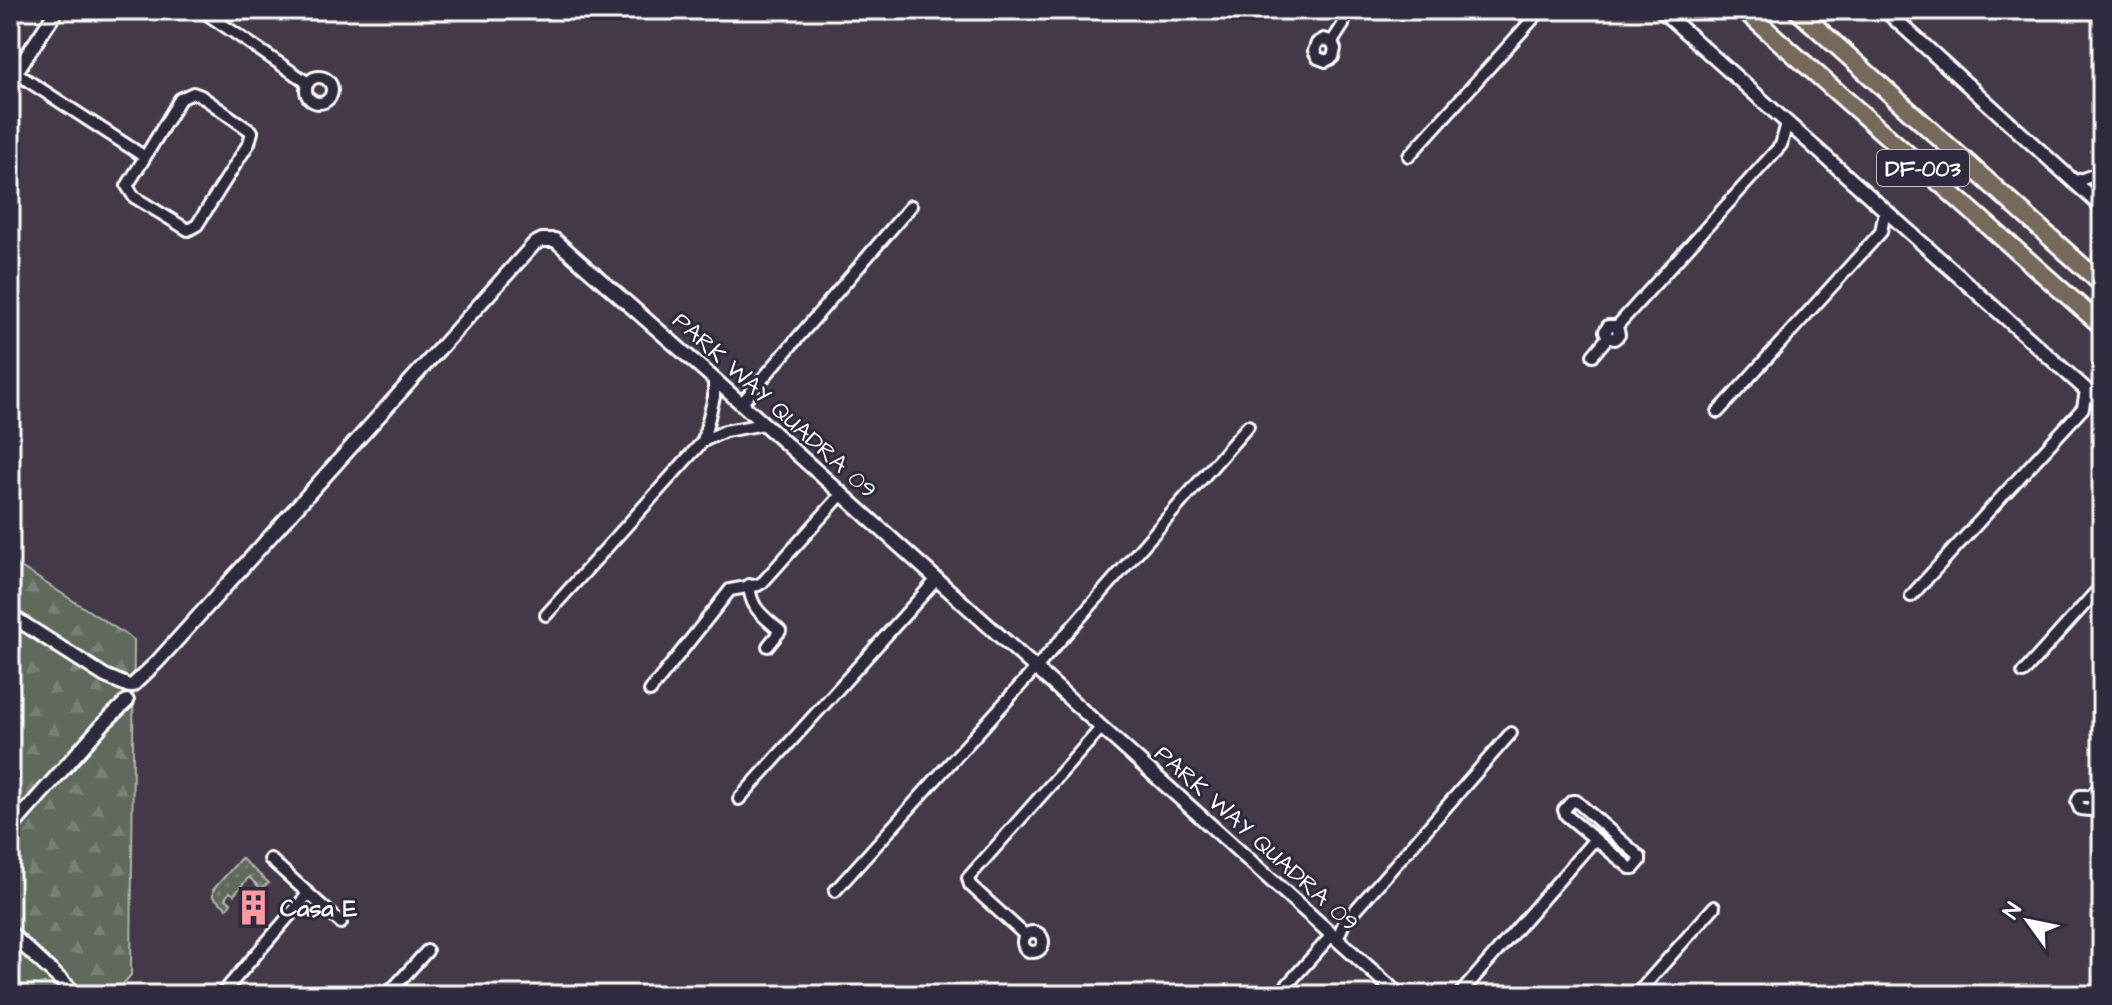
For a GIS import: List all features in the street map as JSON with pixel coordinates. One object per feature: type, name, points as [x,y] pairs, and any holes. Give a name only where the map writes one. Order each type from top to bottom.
[{"type":"highway","name":"DF-003","points":[[1744,10],[2102,326]]},
{"type":"highway","name":"DF-003","points":[[1797,10],[2102,284]]},
{"type":"street","points":[[57,10],[13,77],[145,157]]},
{"type":"street","points":[[201,10],[308,83]]},
{"type":"street","points":[[1332,42],[1343,25],[1347,10]]},
{"type":"street","points":[[1409,156],[1541,10]]},
{"type":"street","points":[[1661,10],[2102,404]]},
{"type":"street","points":[[1885,10],[2102,206]]},
{"type":"street","points":[[187,94],[201,96],[252,132],[249,143],[192,229],[182,228],[128,191],[130,180],[145,157],[180,99],[187,94]]},
{"type":"street","points":[[1782,144],[1787,123]]},
{"type":"street","points":[[1593,355],[1608,337],[1606,328],[1611,324],[1617,326],[1782,144],[1800,135]]},
{"type":"street","points":[[2074,182],[2102,172]]},
{"type":"street","points":[[741,404],[911,206]]},
{"type":"street","points":[[1718,412],[1881,232],[1885,211]]},
{"type":"street","points":[[1881,232],[1902,226]]},
{"type":"street","name":"PARK WAY QUADRA 09","points":[[10,829],[129,692],[537,242],[548,239],[559,242],[714,379],[1399,995]]},
{"type":"street","points":[[703,441],[710,417],[714,379]]},
{"type":"street","points":[[1911,596],[2083,408],[2086,390]]},
{"type":"street","points":[[2083,408],[2102,404]]},
{"type":"street","points":[[710,417],[725,431]]},
{"type":"street","points":[[546,615],[703,441],[725,431],[764,424]]},
{"type":"street","points":[[835,891],[1248,426]]},
{"type":"street","points":[[650,691],[726,594],[734,587],[758,585],[771,575],[842,494]]},
{"type":"street","points":[[739,799],[937,579]]},
{"type":"street","points":[[749,585],[750,602],[780,631],[768,646]]},
{"type":"street","points":[[2023,673],[2102,585]]},
{"type":"street","points":[[10,615],[129,692]]},
{"type":"street","points":[[1025,935],[970,885],[968,878],[1102,727]]},
{"type":"street","points":[[1278,995],[1511,733]]},
{"type":"street","points":[[2091,796],[2102,784]]},
{"type":"street","points":[[1572,801],[1576,801],[1641,860],[1631,869],[1595,839],[1564,813],[1572,801]]},
{"type":"street","points":[[1459,995],[1595,839]]},
{"type":"street","points":[[270,859],[341,923]]},
{"type":"street","points":[[221,995],[308,894]]},
{"type":"street","points":[[1636,995],[1714,907]]},
{"type":"street","points":[[10,933],[77,995]]},
{"type":"street","points":[[387,995],[427,951]]},
{"type":"green space","points":[[10,560],[134,640],[131,975],[113,995],[10,995]]},
{"type":"green space","points":[[241,858],[269,883],[260,888],[249,877],[234,895],[230,892],[225,898],[231,903],[227,908],[213,897],[213,890]]},
{"type":"place","name":"Casa E","points":[[254,908]]}]
